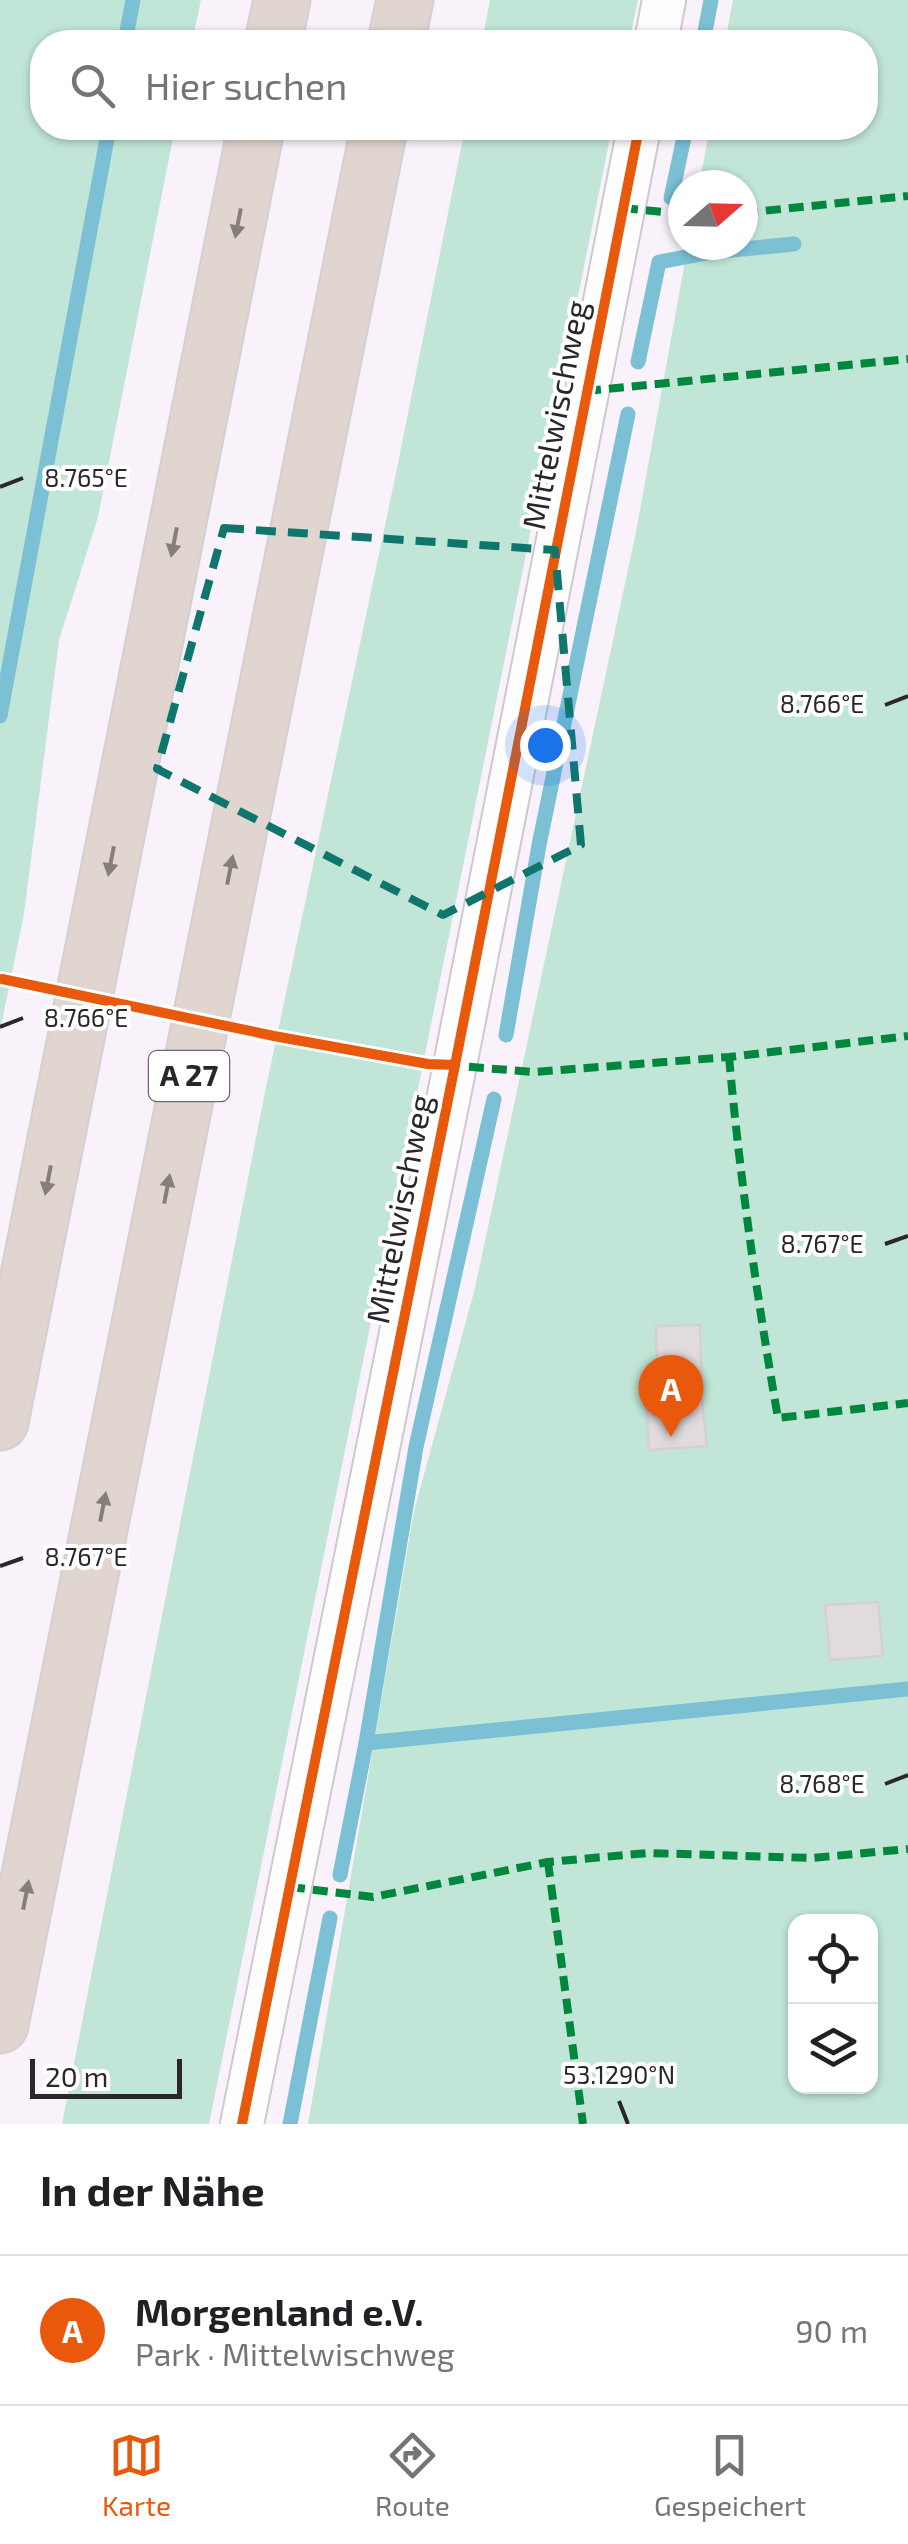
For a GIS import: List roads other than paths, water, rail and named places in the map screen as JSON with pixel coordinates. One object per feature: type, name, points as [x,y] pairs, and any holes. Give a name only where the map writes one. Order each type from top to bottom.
[{"type":"highway","points":[[276,30],[282,0]]},
{"type":"highway","points":[[398,30],[404,0]]},
{"type":"highway","points":[[0,1422],[254,140]]},
{"type":"highway","name":"A 27","points":[[0,2025],[377,140]]},
{"type":"street","points":[[658,30],[664,0]]},
{"type":"street","name":"Mittelwischweg","points":[[242,2124],[637,140]]},
{"type":"waterway","points":[[127,30],[133,0]]},
{"type":"waterway","points":[[705,30],[711,0]]},
{"type":"waterway","points":[[0,716],[107,140]]},
{"type":"waterway","points":[[677,170],[683,140]]},
{"type":"waterway","points":[[638,362],[659,262],[794,244]]},
{"type":"waterway","points":[[506,1035],[539,845],[628,414]]},
{"type":"waterway","points":[[340,1875],[416,1447],[494,1099]]},
{"type":"waterway","points":[[366,1743],[908,1689]]},
{"type":"waterway","points":[[290,2124],[330,1918]]},
{"type":"place","name":"Morgenland e.V.","points":[[671,1437]]}]
